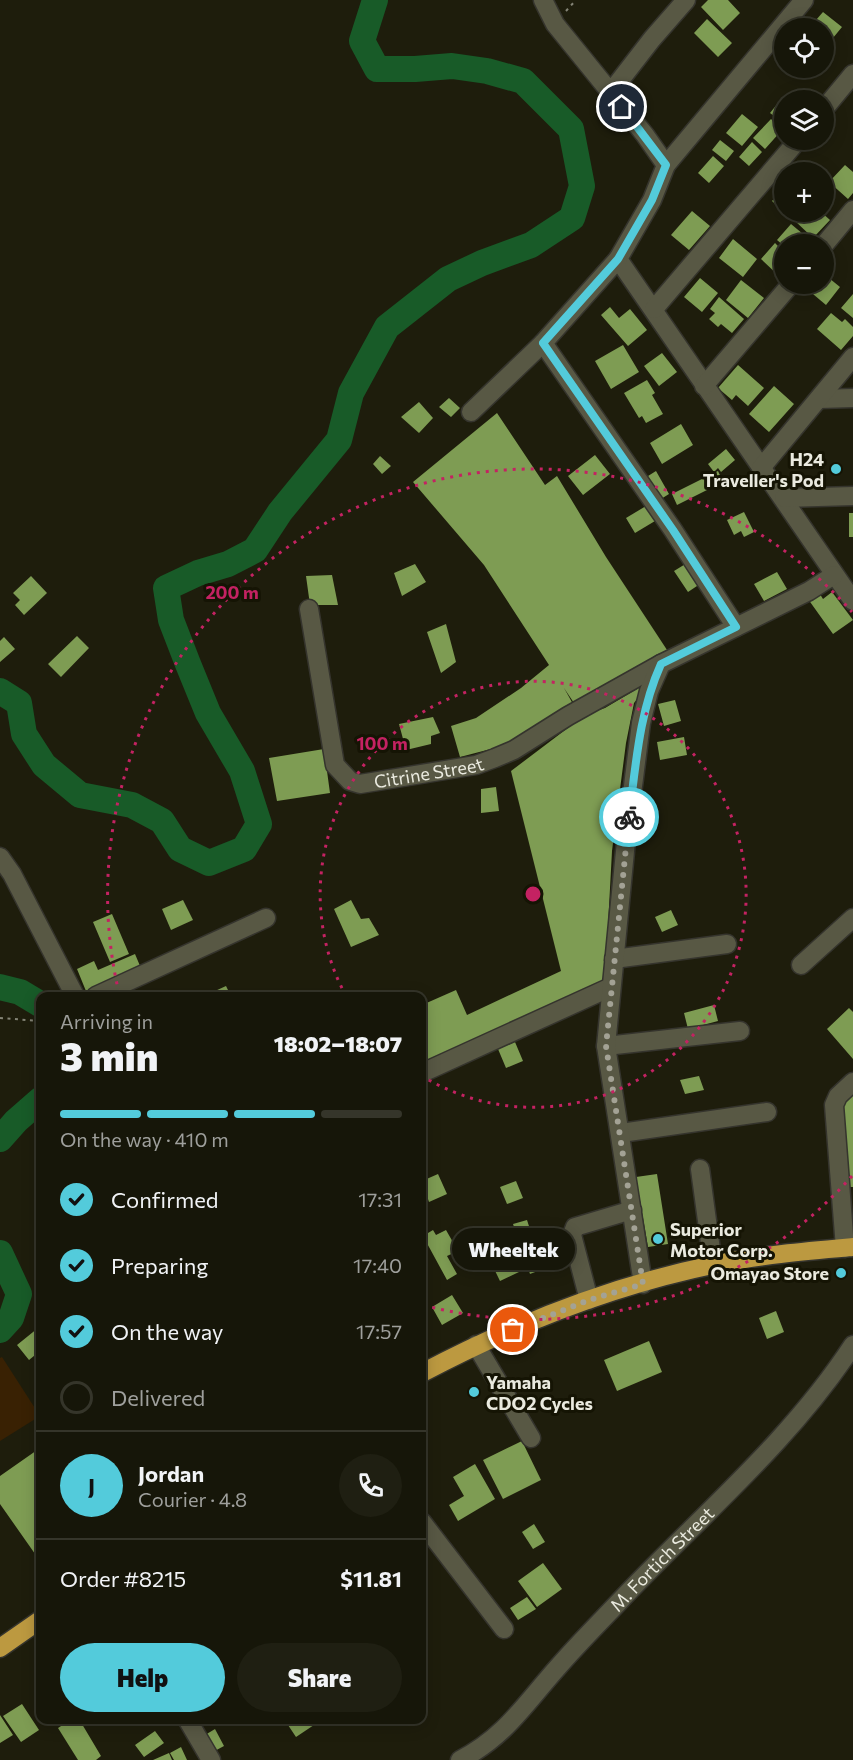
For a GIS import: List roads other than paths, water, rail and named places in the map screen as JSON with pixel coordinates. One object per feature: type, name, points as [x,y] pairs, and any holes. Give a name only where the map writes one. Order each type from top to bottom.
[{"type":"highway","points":[[426,1371],[476,1345],[589,1300],[643,1284],[713,1265],[849,1248]]},
{"type":"highway","points":[[0,1648],[36,1623]]},
{"type":"street","points":[[543,0],[555,24],[645,135],[666,165]]},
{"type":"street","points":[[611,92],[686,0]]},
{"type":"street","points":[[471,412],[543,343],[618,259],[652,200],[666,165],[804,0]]},
{"type":"street","points":[[834,97],[853,74]]},
{"type":"street","points":[[654,309],[789,150]]},
{"type":"street","points":[[833,234],[853,210]]},
{"type":"street","points":[[618,259],[853,600]]},
{"type":"street","points":[[704,386],[782,294]]},
{"type":"street","points":[[543,343],[673,530],[736,627]]},
{"type":"street","points":[[761,468],[853,357]]},
{"type":"street","points":[[819,399],[853,398]]},
{"type":"street","points":[[784,498],[853,496]]},
{"type":"street","name":"Citrine Street","points":[[309,609],[335,765],[351,781],[360,784],[476,765],[514,750],[568,716],[661,664],[809,591],[834,575]]},
{"type":"street","points":[[643,1284],[606,1046],[626,841],[641,723],[649,691],[661,664]]},
{"type":"street","points":[[0,857],[12,874],[73,992]]},
{"type":"street","points":[[105,992],[267,918]]},
{"type":"street","points":[[801,965],[853,918]]},
{"type":"street","points":[[614,959],[727,944]]},
{"type":"street","points":[[426,1071],[611,987]]},
{"type":"street","points":[[606,1046],[740,1031]]},
{"type":"street","points":[[849,1248],[834,1105],[838,1096],[853,1082]]},
{"type":"street","points":[[621,1133],[766,1112]]},
{"type":"street","points":[[700,1169],[713,1265]]},
{"type":"street","points":[[589,1300],[572,1235],[575,1227],[632,1210]]},
{"type":"street","points":[[476,1345],[531,1438]]},
{"type":"street","name":"M. Fortich Street","points":[[459,1760],[482,1749],[497,1736],[559,1665],[638,1581],[768,1451],[813,1401],[853,1345]]},
{"type":"street","points":[[426,1526],[504,1629]]},
{"type":"street","points":[[191,1724],[211,1760]]},
{"type":"waterway","points":[[0,691],[19,703],[24,734],[44,765],[80,795],[132,805],[162,821],[180,849],[209,863],[244,849],[259,824],[242,771],[208,713],[188,664],[171,620],[166,588],[198,573],[228,564],[255,550],[280,512],[339,440],[351,393],[387,327],[448,279],[482,263],[531,245],[572,218],[582,186],[571,129],[523,81],[487,71],[452,66],[377,69],[362,41],[375,0]]},
{"type":"waterway","points":[[0,987],[20,992],[36,1002]]},
{"type":"waterway","points":[[0,1139],[36,1104]]},
{"type":"waterway","points":[[0,1253],[19,1294],[11,1318],[0,1330]]},
{"type":"place","name":"H24 Traveller's Pod","points":[[836,469]]},
{"type":"place","name":"Superior Motor Corp.","points":[[658,1239]]},
{"type":"place","name":"Omayao Store","points":[[841,1273]]},
{"type":"place","name":"Wheeltek","points":[[513,1330]]},
{"type":"place","name":"Yamaha CDO2 Cycles","points":[[474,1392]]}]
